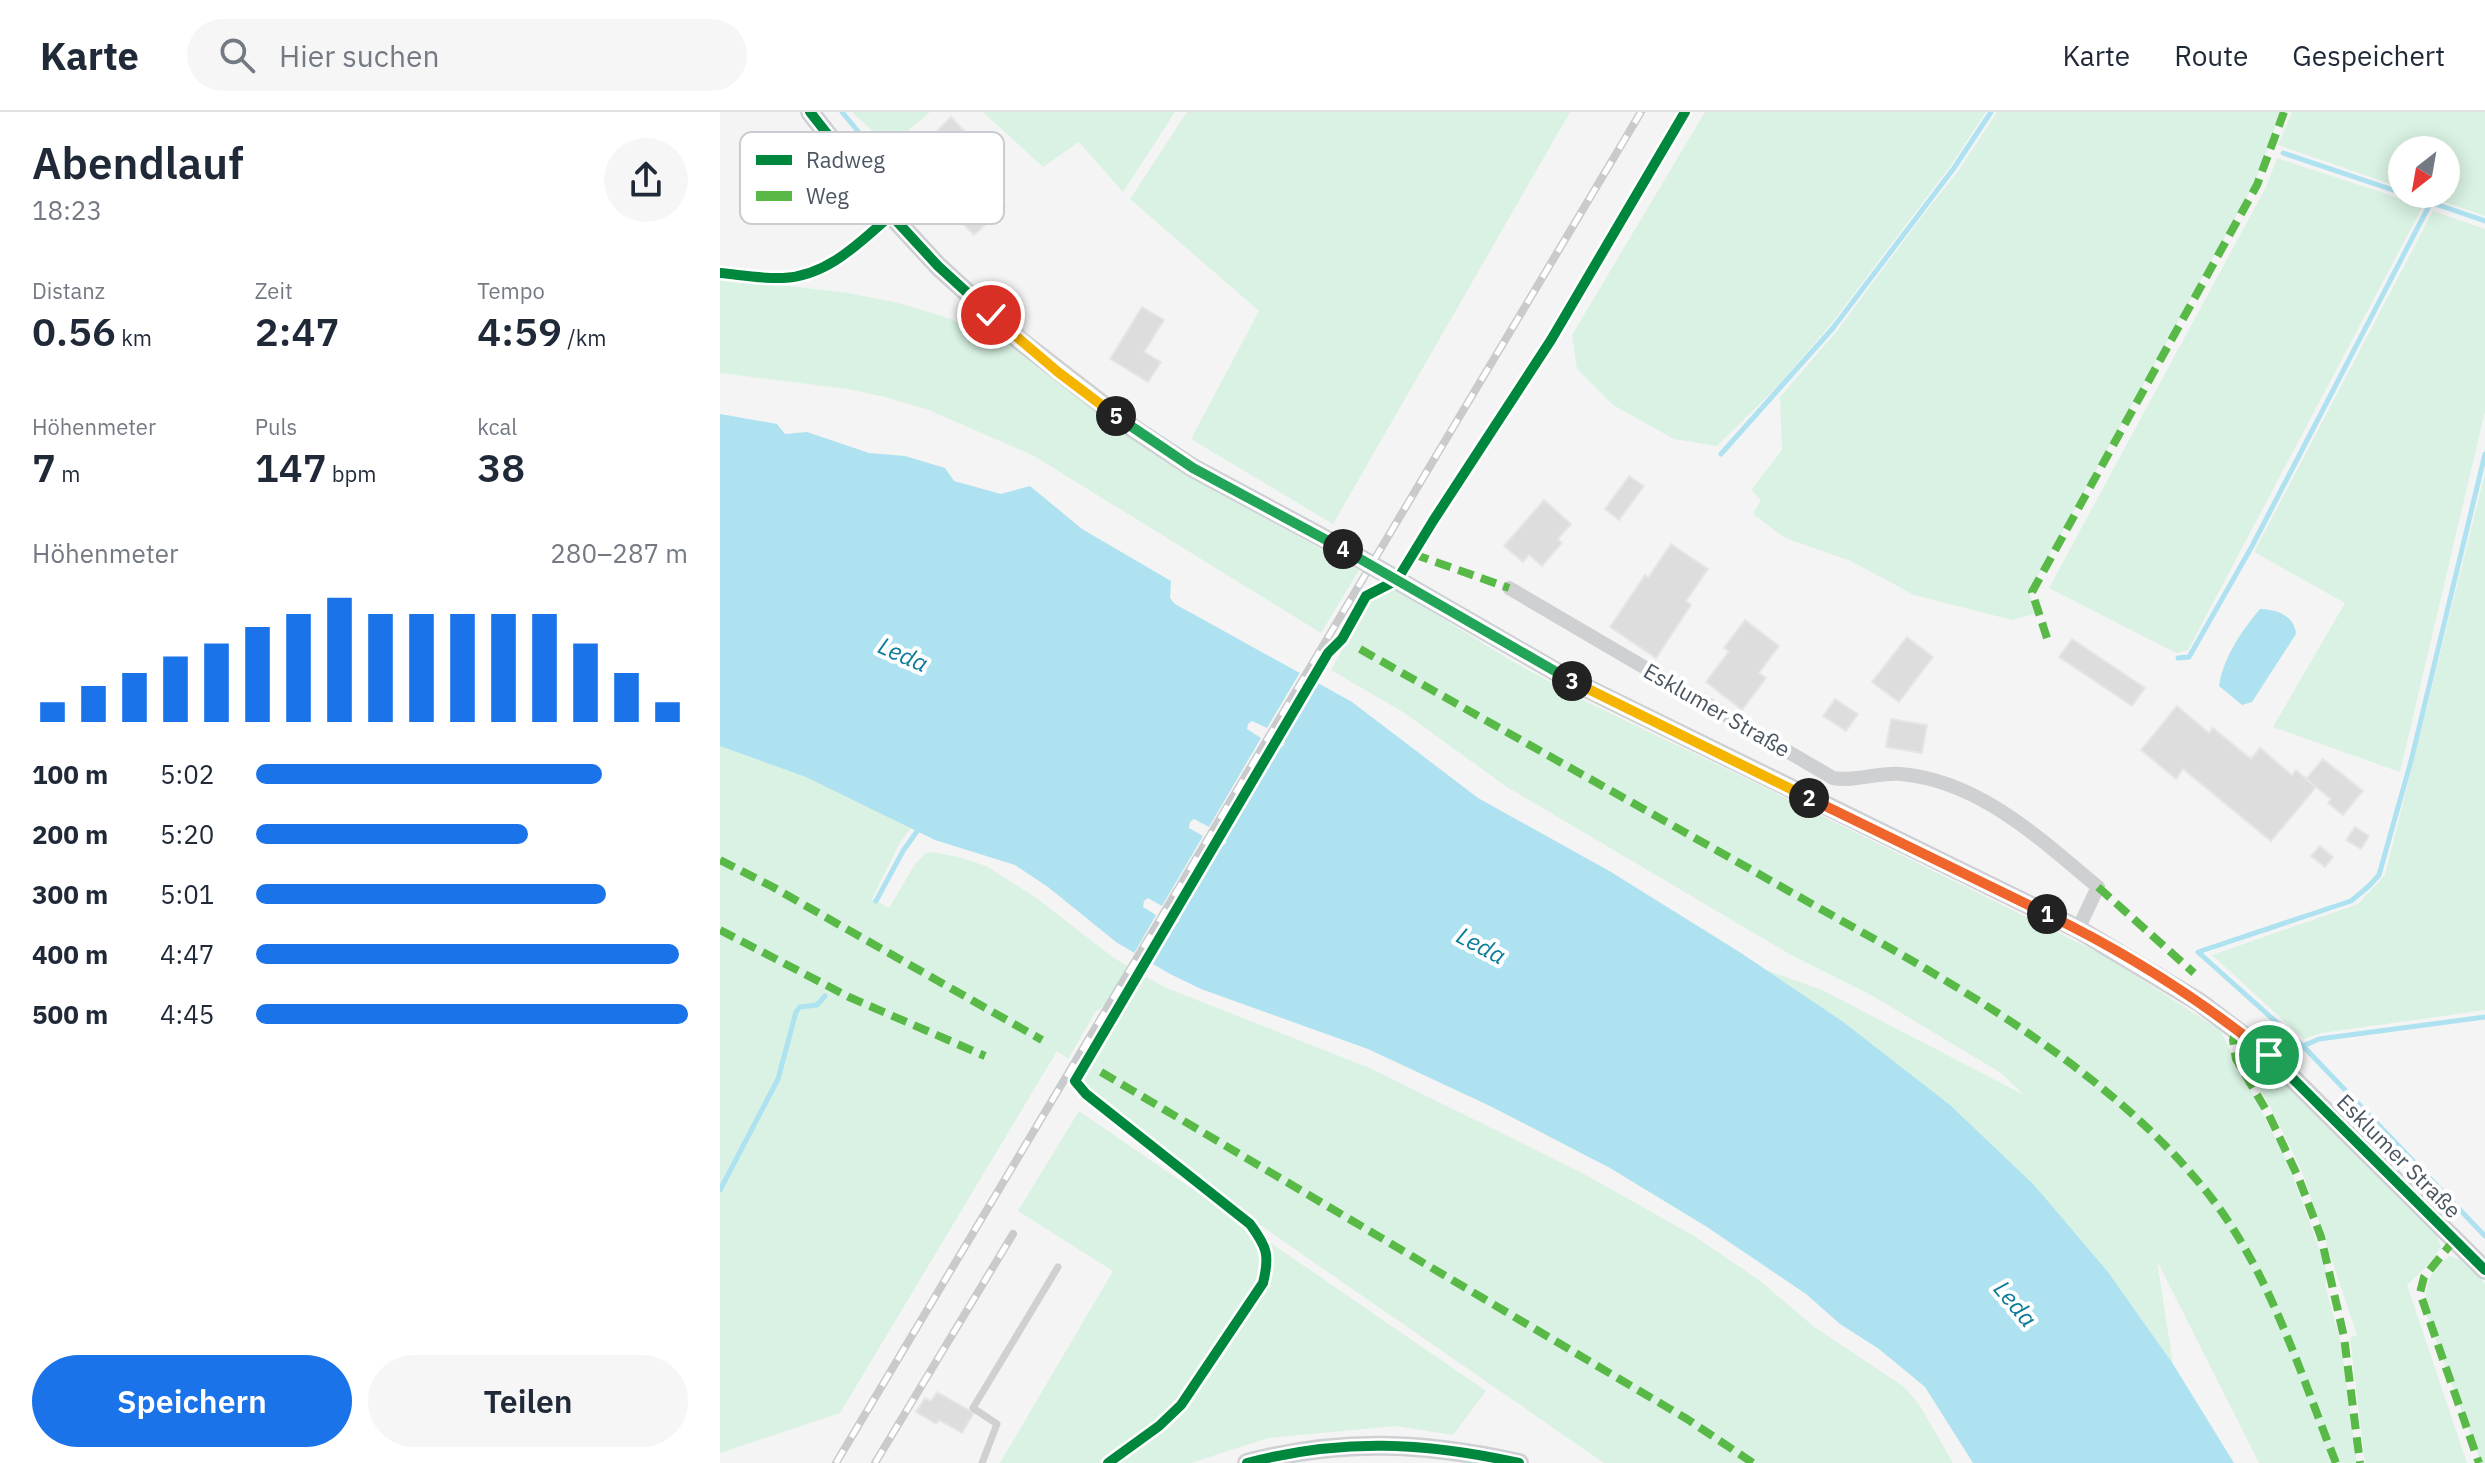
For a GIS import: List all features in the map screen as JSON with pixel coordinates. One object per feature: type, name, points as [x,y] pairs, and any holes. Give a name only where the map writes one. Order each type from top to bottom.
[{"type":"street","name":"Esklumer Straße","points":[[810,112],[826,132]]},
{"type":"street","name":"Esklumer Straße","points":[[899,224],[938,266],[1019,340],[1121,420],[1193,468],[1340,547],[1572,681],[2078,929],[2199,1002],[2269,1055],[2485,1270]]},
{"type":"street","name":"Esklumer Straße","points":[[1509,588],[1833,778],[1844,780],[1899,774],[1923,777],[1951,785],[1998,809],[2098,887],[2078,929]]},
{"type":"street","points":[[1247,1463],[1328,1448],[1387,1444],[1463,1451],[1519,1463]]},
{"type":"lane","points":[[720,273],[784,278],[802,275],[835,261],[880,224]]},
{"type":"lane","points":[[982,1463],[997,1424],[973,1408],[1058,1267]]},
{"type":"green space","points":[[852,112],[930,112],[906,132],[874,132]]},
{"type":"green space","points":[[983,112],[1175,112],[1123,192],[1079,142],[1043,167]]},
{"type":"green space","points":[[1187,112],[1570,112],[1333,524],[1191,439],[1259,311],[1130,199]]},
{"type":"green space","points":[[1705,112],[1986,112],[1951,165],[1831,324],[1777,387],[1717,446],[1674,439],[1613,405],[1577,369],[1572,335]]},
{"type":"green space","points":[[1997,112],[2281,112],[2254,184],[2029,592],[2035,614],[2012,620],[1914,595],[1851,561],[1785,538],[1753,514],[1761,500],[1751,490],[1782,450],[1780,397],[1837,331],[1959,170]]},
{"type":"green space","points":[[2292,112],[2485,112],[2485,216],[2460,207],[2460,136],[2388,136],[2388,183],[2278,145]]},
{"type":"green space","points":[[2277,158],[2388,194],[2388,208],[2422,208],[2188,650],[2176,653],[2049,588],[2266,187]]},
{"type":"green space","points":[[2433,211],[2485,229],[2485,411],[2400,772],[2273,727],[2345,603],[2254,552]]},
{"type":"green space","points":[[720,278],[848,293],[899,303],[948,318],[1005,341],[1132,438],[1208,486],[1359,570],[1321,633],[1034,456],[929,410],[848,389],[720,373]]},
{"type":"green space","points":[[2485,473],[2485,1010],[2322,1033],[2304,1039],[2212,955],[2358,904],[2385,875]]},
{"type":"green space","points":[[1393,588],[1510,660],[1587,702],[2103,955],[2220,1030],[2289,1165],[2328,1274],[2325,1285],[2341,1343],[2357,1463],[2259,1463],[2157,1261],[2173,1364],[2108,1272],[1842,1021],[1766,970],[1822,990],[2024,1095],[2001,1073],[1873,996],[1791,955],[1507,787],[1403,712],[1331,670],[1371,599]]},
{"type":"green space","points":[[720,720],[925,810],[899,844],[872,899],[889,908],[915,864],[926,853],[958,857],[986,866],[1035,897],[1114,958],[1164,987],[1372,1069],[1584,1174],[1694,1236],[1759,1280],[1813,1326],[1904,1387],[1919,1404],[1953,1463],[1604,1463],[1257,1223],[1086,1085],[1086,1073],[1122,1013],[1107,1004],[1096,1011],[1068,1059],[1057,1051],[840,1413],[720,1453]]},
{"type":"green space","points":[[2244,1048],[2324,1120],[2435,1232],[2441,1246],[2432,1261],[2407,1285],[2467,1463],[2365,1463],[2350,1338],[2357,1335],[2302,1171],[2271,1108],[2237,1051]]},
{"type":"green space","points":[[1079,1111],[1486,1391],[1453,1435],[1396,1426],[1268,1438],[1191,1463],[1000,1463],[1113,1271],[1018,1211]]},
{"type":"green space","points":[[2450,1256],[2460,1260],[2485,1283],[2485,1463],[2481,1463],[2427,1317],[2428,1282],[2436,1268]]},
{"type":"water","name":"Leda","points":[[720,414],[777,424],[785,434],[807,432],[869,453],[905,456],[945,468],[954,481],[1001,494],[1030,486],[1082,529],[1171,581],[1170,598],[1175,604],[1352,702],[1478,798],[1611,872],[1842,1021],[1950,1105],[2034,1185],[2108,1272],[2173,1364],[2234,1463],[1973,1463],[1925,1387],[1879,1349],[1840,1324],[1806,1294],[1707,1227],[1610,1168],[1490,1106],[1368,1049],[1201,989],[1170,974],[1116,942],[1048,887],[1015,865],[935,840],[806,777],[720,746]]},
{"type":"water","points":[[2260,609],[2284,615],[2292,622],[2296,634],[2252,702],[2242,705],[2219,686],[2234,645]]},
{"type":"pier","points":[[1302,669],[1316,678],[1281,737],[1285,739],[1284,745],[1280,748],[1276,746],[1223,835],[1226,843],[1221,847],[1218,845],[1177,914],[1179,922],[1171,924],[1147,965],[1132,957],[1156,915],[1143,907],[1144,901],[1148,898],[1162,906],[1203,836],[1189,828],[1190,822],[1194,819],[1209,827],[1261,738],[1247,729],[1248,724],[1252,721],[1267,728]]},
{"type":"building","points":[[951,117],[965,132],[936,132]]},
{"type":"building","points":[[963,224],[986,224],[974,235]]},
{"type":"building","points":[[1142,307],[1164,320],[1144,352],[1161,362],[1148,382],[1110,359]]},
{"type":"building","points":[[1629,476],[1644,486],[1619,520],[1605,509]]},
{"type":"building","points":[[1544,500],[1571,524],[1558,539],[1562,543],[1542,566],[1529,555],[1523,562],[1504,546]]},
{"type":"building","points":[[1671,544],[1708,569],[1686,601],[1691,605],[1656,658],[1610,627],[1645,575],[1648,578]]},
{"type":"building","points":[[1745,620],[1779,646],[1759,673],[1766,678],[1742,710],[1706,682],[1729,651],[1724,648]]},
{"type":"building","points":[[1907,637],[1933,657],[1899,702],[1872,682]]},
{"type":"building","points":[[2072,639],[2145,688],[2132,706],[2059,657]]},
{"type":"building","points":[[1835,699],[1858,714],[1846,731],[1823,716]]},
{"type":"building","points":[[2177,706],[2209,733],[2213,728],[2251,759],[2260,748],[2292,775],[2296,770],[2316,787],[2271,841],[2183,769],[2176,779],[2141,750]]},
{"type":"building","points":[[1891,719],[1927,725],[1922,753],[1886,747]]},
{"type":"building","points":[[2323,759],[2363,791],[2343,815],[2328,803],[2331,799],[2306,779]]},
{"type":"building","points":[[2355,827],[2369,836],[2361,849],[2346,840]]},
{"type":"building","points":[[2320,846],[2333,857],[2325,867],[2311,856]]},
{"type":"building","points":[[937,1392],[974,1413],[962,1433],[939,1420],[936,1424],[916,1412],[925,1398],[931,1401]]},
{"type":"waterway","points":[[842,112],[858,132]]},
{"type":"waterway","points":[[1721,454],[1833,328],[1954,168],[1991,112]]},
{"type":"waterway","points":[[2283,153],[2388,188]]},
{"type":"waterway","points":[[2178,658],[2189,657],[2251,548],[2428,208]]},
{"type":"waterway","points":[[2447,208],[2485,221]]},
{"type":"waterway","points":[[2485,454],[2411,761],[2379,875],[2351,901],[2198,952],[2303,1046],[2485,1236]]},
{"type":"waterway","points":[[876,901],[920,827]]},
{"type":"waterway","points":[[720,1190],[778,1079],[796,1012],[800,1007],[817,1005],[825,996]]},
{"type":"waterway","points":[[2303,1046],[2319,1039],[2485,1017]]},
{"type":"railway","points":[[836,1463],[1641,112]]},
{"type":"railway","points":[[875,1463],[1013,1234]]},
{"type":"marked path","points":[[2047,638],[2032,592],[2257,185],[2284,112]]},
{"type":"marked path","points":[[1413,554],[1509,588]]},
{"type":"marked path","points":[[1360,649],[1947,981],[2060,1056],[2113,1097],[2162,1142],[2206,1191],[2248,1253],[2281,1321],[2336,1463]]},
{"type":"marked path","points":[[720,860],[1042,1040]]},
{"type":"marked path","points":[[2098,887],[2194,973]]},
{"type":"marked path","points":[[720,930],[849,997],[985,1056]]},
{"type":"marked path","points":[[2236,1029],[2233,1040],[2236,1059],[2269,1115],[2299,1179],[2321,1237],[2344,1337],[2360,1463]]},
{"type":"marked path","points":[[1101,1072],[1687,1419],[1753,1463]]},
{"type":"marked path","points":[[2455,1239],[2424,1277],[2420,1293],[2479,1463]]},
{"type":"cycle path","points":[[810,112],[826,132]]},
{"type":"cycle path","points":[[1108,1463],[1159,1426],[1181,1405],[1263,1283],[1266,1258],[1263,1245],[1250,1224],[1086,1094],[1075,1081],[1328,653],[1342,639],[1366,596],[1397,580],[1551,340],[1685,112]]},
{"type":"cycle path","points":[[720,273],[783,278],[799,276],[842,256],[881,224]]},
{"type":"cycle path","points":[[899,224],[938,266],[1019,340],[1134,429],[1193,468],[1340,547],[1572,681],[2078,929],[2199,1002],[2269,1055],[2485,1270]]},
{"type":"cycle path","points":[[1247,1463],[1350,1446],[1416,1447],[1519,1463]]},
{"type":"route","points":[[991,315],[1096,402],[1193,468],[1340,547],[1572,681],[2078,929],[2199,1002],[2269,1055]]}]
